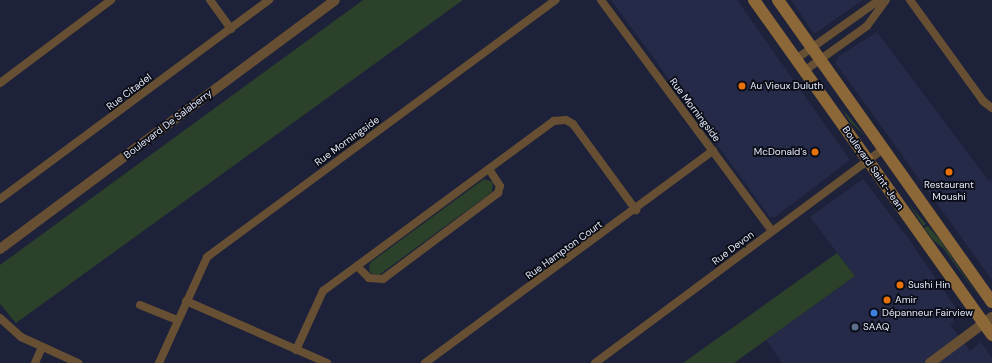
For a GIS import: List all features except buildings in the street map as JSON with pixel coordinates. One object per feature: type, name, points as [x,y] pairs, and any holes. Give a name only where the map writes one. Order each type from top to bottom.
[{"type":"main road","name":"Boulevard Saint-Jean","points":[[754,0],[868,160],[988,320],[992,335]]},
{"type":"main road","name":"Boulevard Saint-Jean","points":[[778,0],[992,302]]},
{"type":"street","points":[[0,82],[111,0]]},
{"type":"street","points":[[210,0],[231,28]]},
{"type":"street","name":"Rue Citadel","points":[[0,199],[269,0]]},
{"type":"street","name":"Boulevard De Salaberry","points":[[0,249],[335,0]]},
{"type":"street","name":"Rue Morningside","points":[[158,363],[207,257],[555,0]]},
{"type":"street","name":"Rue Morningside","points":[[601,0],[772,231]]},
{"type":"street","points":[[796,59],[879,0]]},
{"type":"street","points":[[804,71],[870,23],[886,0]]},
{"type":"street","points":[[910,0],[983,101],[992,108]]},
{"type":"street","points":[[296,350],[320,295],[554,121],[566,120],[573,124],[636,210]]},
{"type":"street","name":"Rue Devon","points":[[595,363],[883,149]]},
{"type":"street","name":"Rue Hampton Court","points":[[425,363],[636,210],[713,151]]},
{"type":"street","points":[[357,266],[374,281],[389,274],[498,193],[500,186],[489,169]]},
{"type":"street","points":[[186,302],[327,363]]},
{"type":"street","points":[[140,305],[177,320]]},
{"type":"street","points":[[0,318],[17,335],[42,348],[78,363]]},
{"type":"street","points":[[930,363],[988,320]]},
{"type":"street","points":[[35,363],[42,348]]},
{"type":"shaded area","points":[[611,0],[737,0],[850,160],[775,217],[770,217]]},
{"type":"shaded area","points":[[791,0],[863,0],[814,34]]},
{"type":"shaded area","points":[[877,32],[989,181],[992,179],[992,280],[835,62],[839,56]]},
{"type":"shaded area","points":[[863,179],[908,238],[960,314],[950,325],[970,351],[981,342],[992,358],[992,363],[782,363],[766,340],[855,276],[810,217]]},
{"type":"green space","points":[[363,0],[463,0],[16,323],[0,304],[0,265]]},
{"type":"green space","points":[[838,103],[843,110],[865,136],[850,122]]},
{"type":"green space","points":[[484,179],[493,182],[492,192],[379,275],[370,273],[369,266],[371,262]]},
{"type":"green space","points":[[907,201],[913,209],[926,224],[923,226]]},
{"type":"green space","points":[[928,226],[940,240],[981,300],[943,248],[933,240],[924,228]]},
{"type":"green space","points":[[837,253],[855,276],[734,363],[683,363]]},
{"type":"place","name":"Au Vieux Duluth","points":[[742,86]]},
{"type":"place","name":"McDonald's","points":[[815,152]]},
{"type":"place","name":"Restaurant Moushi","points":[[949,172]]},
{"type":"place","name":"Sushi Hin","points":[[900,285]]},
{"type":"place","name":"Amir","points":[[887,300]]},
{"type":"place","name":"Dépanneur Fairview","points":[[874,313]]},
{"type":"place","name":"SAAQ","points":[[855,327]]}]
